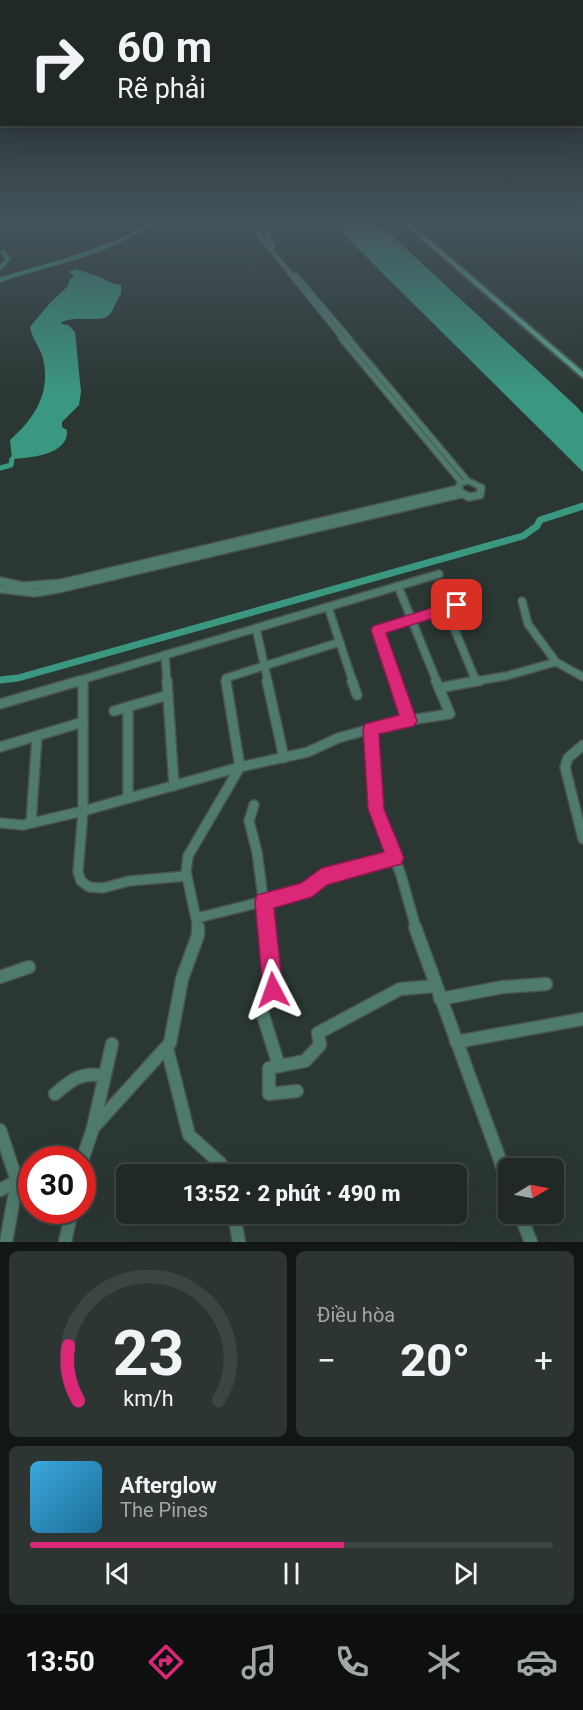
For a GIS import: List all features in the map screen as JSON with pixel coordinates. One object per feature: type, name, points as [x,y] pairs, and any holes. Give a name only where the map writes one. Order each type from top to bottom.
[{"type":"street","points":[[297,279],[462,486]]},
{"type":"street","points":[[471,279],[583,376]]},
{"type":"street","points":[[315,301],[381,375],[462,486]]},
{"type":"street","points":[[373,376],[381,375]]},
{"type":"street","points":[[0,588],[34,593],[287,532],[462,486]]},
{"type":"street","points":[[0,704],[439,574]]},
{"type":"street","points":[[0,581],[40,586],[82,580]]},
{"type":"street","points":[[0,823],[23,825],[83,811],[240,767],[308,752],[338,738],[396,722],[450,714],[398,586]]},
{"type":"street","points":[[522,601],[528,624],[556,662],[583,677]]},
{"type":"street","points":[[409,721],[378,630],[457,605]]},
{"type":"street","points":[[328,607],[357,695]]},
{"type":"street","points":[[446,609],[476,681]]},
{"type":"street","points":[[256,628],[284,758]]},
{"type":"street","points":[[220,1164],[189,1136],[167,1048],[183,979],[197,942],[197,918],[187,876],[188,856],[240,767],[226,678],[340,642]]},
{"type":"street","points":[[165,655],[174,786]]},
{"type":"street","points":[[439,688],[506,676],[556,662]]},
{"type":"street","points":[[83,679],[83,811],[78,872],[81,881],[89,887],[103,888],[129,881],[187,876]]},
{"type":"street","points":[[114,711],[168,695]]},
{"type":"street","points":[[128,707],[128,798]]},
{"type":"street","points":[[0,747],[83,722]]},
{"type":"street","points":[[371,729],[376,809],[395,858],[440,999],[499,1158]]},
{"type":"street","points":[[32,823],[38,736]]},
{"type":"street","points":[[583,745],[568,758],[565,767],[583,839]]},
{"type":"street","points":[[254,805],[249,821],[257,852],[264,901],[273,990],[272,996],[261,1009],[279,1066]]},
{"type":"street","points":[[197,918],[305,891],[322,877],[395,858]]},
{"type":"street","points":[[0,977],[29,967]]},
{"type":"street","points":[[440,999],[503,987],[546,984]]},
{"type":"street","points":[[297,1091],[269,1094],[269,1068],[305,1061],[320,1045],[318,1033],[400,989],[436,986]]},
{"type":"street","points":[[456,1042],[583,1019]]},
{"type":"street","points":[[87,1146],[112,1044]]},
{"type":"street","points":[[93,1128],[167,1048]]},
{"type":"street","points":[[55,1094],[84,1073],[90,1072],[104,1076]]},
{"type":"street","points":[[0,1130],[17,1181],[6,1242]]},
{"type":"street","points":[[0,1190],[17,1181]]},
{"type":"street","points":[[65,1242],[69,1224]]},
{"type":"street","points":[[235,1224],[238,1242]]},
{"type":"street","points":[[524,1224],[531,1242]]},
{"type":"shaded area","points":[[71,279],[104,279],[121,285],[121,294],[111,313],[105,318],[74,319],[61,324],[68,325],[75,332],[81,392],[79,405],[62,422],[62,427],[67,430],[62,445],[47,454],[12,459],[10,440],[34,414],[43,394],[45,382],[43,358],[30,327],[68,286]]},
{"type":"shaded area","points":[[388,279],[439,279],[577,407],[583,414],[583,472]]},
{"type":"waterway","points":[[0,468],[11,465],[12,459]]},
{"type":"waterway","points":[[0,680],[18,678],[523,536],[537,526],[540,520],[583,506]]},
{"type":"route","points":[[273,990],[264,901],[305,891],[322,877],[395,858],[376,809],[371,729],[409,721],[378,630],[457,605]]}]
